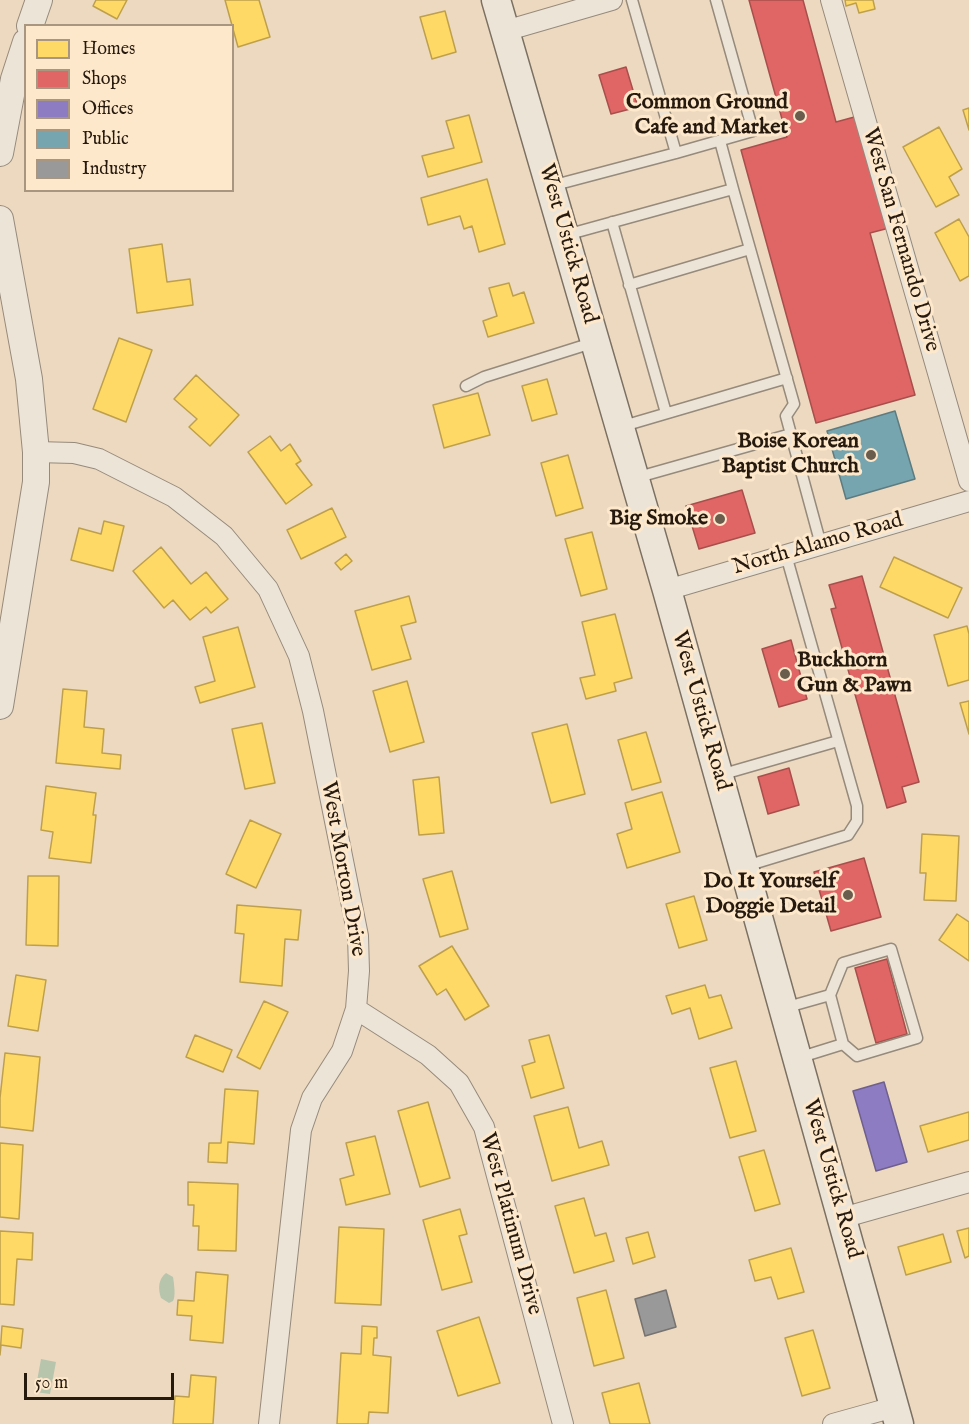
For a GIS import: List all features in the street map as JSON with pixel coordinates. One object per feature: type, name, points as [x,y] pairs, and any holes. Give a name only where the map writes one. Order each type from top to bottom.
[{"type":"main road","name":"West Ustick Road","points":[[496,0],[666,590],[897,1415]]},
{"type":"street","points":[[31,24],[39,0]]},
{"type":"street","points":[[505,31],[612,0]]},
{"type":"street","name":"West San Fernando Drive","points":[[831,0],[969,481]]},
{"type":"street","points":[[0,153],[14,79],[24,48]]},
{"type":"street","points":[[0,219],[29,379],[36,452],[36,482],[0,705]]},
{"type":"street","name":"West Morton Drive","points":[[36,452],[74,453],[99,459],[174,497],[224,536],[268,589],[299,656],[313,711],[358,936],[359,971],[356,1009],[342,1052],[312,1098],[301,1130],[269,1424]]},
{"type":"street","name":"North Alamo Road","points":[[666,590],[969,501]]},
{"type":"street","name":"West Platinum Drive","points":[[356,1009],[428,1055],[459,1083],[484,1127],[563,1424]]},
{"type":"street","points":[[842,1218],[969,1182]]},
{"type":"street","points":[[833,1424],[897,1415]]},
{"type":"lane","points":[[632,0],[676,153]]},
{"type":"lane","points":[[550,187],[753,131],[716,0]]},
{"type":"lane","points":[[720,141],[794,404],[786,416],[820,545]]},
{"type":"lane","points":[[564,235],[733,189]]},
{"type":"lane","points":[[612,222],[666,413]]},
{"type":"lane","points":[[629,285],[750,249]]},
{"type":"lane","points":[[466,386],[484,377],[595,342]]},
{"type":"lane","points":[[619,427],[787,378]]},
{"type":"lane","points":[[634,478],[791,434]]},
{"type":"lane","points":[[744,867],[848,835],[857,820],[857,806],[786,555]]},
{"type":"lane","points":[[718,776],[838,741]]},
{"type":"lane","points":[[891,949],[917,1038],[857,1056],[843,1044],[830,995],[843,963],[891,949]]},
{"type":"lane","points":[[784,1008],[830,995]]},
{"type":"lane","points":[[797,1058],[843,1044]]},
{"type":"shaded area","points":[[166,1273],[173,1277],[175,1293],[173,1301],[169,1303],[161,1298],[159,1291],[160,1281]]},
{"type":"shaded area","points":[[41,1359],[56,1362],[50,1394],[35,1392]]},
{"type":"building: Homes","points":[[96,0],[127,0],[117,19],[93,6]]},
{"type":"building: Homes","points":[[225,0],[259,0],[270,37],[238,47],[234,24],[232,24]]},
{"type":"building: Homes","points":[[845,0],[873,0],[875,9],[859,13],[856,3],[846,6]]},
{"type":"building: Homes","points":[[445,11],[456,52],[432,59],[420,17]]},
{"type":"building: Homes","points":[[969,108],[969,130],[963,110]]},
{"type":"building: Homes","points":[[469,115],[482,162],[428,177],[422,156],[454,148],[446,121]]},
{"type":"building: Homes","points":[[939,127],[962,169],[949,177],[959,195],[936,207],[903,147]]},
{"type":"building: Homes","points":[[487,179],[505,244],[479,252],[472,226],[464,229],[460,216],[428,225],[421,198]]},
{"type":"building: Homes","points":[[959,219],[969,237],[969,276],[960,281],[935,233]]},
{"type":"building: Homes","points":[[162,244],[167,282],[190,279],[193,305],[137,313],[129,249]]},
{"type":"building: Homes","points":[[509,283],[513,296],[524,292],[534,323],[488,337],[483,321],[497,316],[489,288]]},
{"type":"building: Homes","points":[[119,338],[152,350],[126,422],[93,409]]},
{"type":"building: Homes","points":[[196,375],[239,415],[210,446],[189,427],[197,419],[174,399]]},
{"type":"building: Homes","points":[[547,379],[557,414],[532,421],[522,386]]},
{"type":"building: Homes","points":[[478,393],[490,435],[444,448],[433,405]]},
{"type":"building: Homes","points":[[270,436],[281,451],[290,444],[301,461],[296,464],[312,485],[286,504],[248,452]]},
{"type":"building: Homes","points":[[568,455],[583,508],[556,516],[541,463]]},
{"type":"building: Homes","points":[[332,508],[346,537],[301,559],[287,530]]},
{"type":"building: Homes","points":[[104,521],[124,526],[113,571],[71,560],[79,528],[101,534]]},
{"type":"building: Homes","points":[[592,532],[607,589],[581,596],[565,539]]},
{"type":"building: Homes","points":[[161,547],[191,584],[206,572],[228,599],[211,613],[206,607],[190,620],[173,600],[164,608],[133,571]]},
{"type":"building: Homes","points":[[346,554],[352,561],[341,570],[335,563]]},
{"type":"building: Homes","points":[[894,557],[962,588],[948,618],[880,587]]},
{"type":"building: Homes","points":[[409,596],[416,622],[401,626],[411,659],[372,670],[355,611]]},
{"type":"building: Homes","points":[[615,614],[632,678],[614,683],[616,691],[586,699],[580,678],[595,675],[582,622]]},
{"type":"building: Homes","points":[[967,626],[969,680],[948,686],[934,635]]},
{"type":"building: Homes","points":[[238,627],[255,687],[200,703],[195,687],[215,681],[203,637]]},
{"type":"building: Homes","points":[[407,681],[424,742],[390,752],[373,691]]},
{"type":"building: Homes","points":[[63,689],[87,691],[84,727],[104,729],[102,753],[121,755],[120,769],[56,763]]},
{"type":"building: Homes","points":[[969,701],[969,734],[960,703]]},
{"type":"building: Homes","points":[[262,723],[275,783],[245,789],[232,729]]},
{"type":"building: Homes","points":[[567,724],[585,794],[551,803],[532,733]]},
{"type":"building: Homes","points":[[646,732],[661,782],[632,790],[618,740]]},
{"type":"building: Homes","points":[[439,777],[444,833],[419,835],[413,780]]},
{"type":"building: Homes","points":[[46,786],[96,793],[91,863],[49,858],[53,832],[41,830]]},
{"type":"building: Homes","points":[[662,792],[680,852],[627,868],[617,834],[632,829],[625,803]]},
{"type":"building: Homes","points":[[250,820],[281,834],[256,888],[226,874]]},
{"type":"building: Homes","points":[[922,834],[959,836],[956,901],[924,900],[926,873],[920,873]]},
{"type":"building: Homes","points":[[452,871],[468,929],[440,937],[423,879]]},
{"type":"building: Homes","points":[[28,876],[59,876],[58,946],[26,945]]},
{"type":"building: Homes","points":[[694,896],[707,940],[679,948],[666,904]]},
{"type":"building: Homes","points":[[237,905],[301,910],[298,940],[285,939],[282,986],[240,982],[244,934],[235,933]]},
{"type":"building: Homes","points":[[957,914],[969,922],[969,961],[939,940]]},
{"type":"building: Homes","points":[[452,946],[489,1006],[465,1020],[446,989],[437,995],[419,966]]},
{"type":"building: Homes","points":[[16,975],[46,980],[38,1031],[8,1026]]},
{"type":"building: Homes","points":[[705,985],[709,998],[721,995],[732,1028],[699,1039],[690,1008],[672,1014],[666,996]]},
{"type":"building: Homes","points":[[264,1001],[288,1012],[260,1069],[237,1057]]},
{"type":"building: Homes","points":[[195,1035],[232,1050],[223,1072],[186,1057]]},
{"type":"building: Homes","points":[[549,1035],[564,1088],[531,1098],[522,1066],[535,1062],[529,1040]]},
{"type":"building: Homes","points":[[5,1053],[40,1057],[33,1131],[0,1127],[0,1098]]},
{"type":"building: Homes","points":[[736,1061],[756,1131],[730,1138],[710,1068]]},
{"type":"building: Homes","points":[[225,1089],[258,1091],[254,1144],[228,1142],[227,1163],[208,1162],[209,1143],[221,1143]]},
{"type":"building: Homes","points":[[428,1102],[450,1178],[420,1187],[398,1111]]},
{"type":"building: Homes","points":[[568,1107],[579,1148],[602,1141],[609,1165],[552,1181],[534,1116]]},
{"type":"building: Homes","points":[[969,1112],[969,1140],[928,1152],[920,1126]]},
{"type":"building: Homes","points":[[375,1136],[390,1194],[346,1205],[340,1179],[354,1175],[346,1143]]},
{"type":"building: Homes","points":[[0,1143],[23,1145],[19,1219],[0,1217]]},
{"type":"building: Homes","points":[[764,1150],[780,1204],[755,1211],[739,1157]]},
{"type":"building: Homes","points":[[188,1182],[238,1184],[236,1251],[198,1250],[199,1226],[193,1226],[194,1205],[188,1205]]},
{"type":"building: Homes","points":[[584,1198],[595,1236],[606,1233],[614,1261],[574,1273],[555,1206]]},
{"type":"building: Homes","points":[[460,1209],[467,1234],[459,1236],[472,1282],[442,1290],[423,1220]]},
{"type":"building: Homes","points":[[339,1227],[384,1229],[381,1305],[335,1303]]},
{"type":"building: Homes","points":[[969,1228],[969,1256],[965,1258],[957,1231]]},
{"type":"building: Homes","points":[[0,1231],[33,1233],[32,1260],[17,1259],[14,1305],[0,1304]]},
{"type":"building: Homes","points":[[648,1232],[655,1257],[633,1264],[626,1238]]},
{"type":"building: Homes","points":[[943,1234],[951,1262],[906,1275],[898,1247]]},
{"type":"building: Homes","points":[[791,1248],[804,1292],[778,1299],[771,1277],[755,1281],[749,1260]]},
{"type":"building: Homes","points":[[196,1272],[228,1275],[223,1343],[190,1340],[192,1316],[177,1315],[178,1300],[194,1301]]},
{"type":"building: Homes","points":[[606,1290],[624,1358],[594,1366],[577,1298]]},
{"type":"building: Homes","points":[[479,1317],[500,1383],[458,1396],[437,1331]]},
{"type":"building: Homes","points":[[2,1326],[23,1329],[21,1348],[1,1345],[0,1355]]},
{"type":"building: Homes","points":[[362,1326],[377,1327],[373,1355],[391,1357],[388,1413],[369,1412],[368,1424],[337,1424],[341,1353],[361,1354]]},
{"type":"building: Homes","points":[[813,1330],[830,1388],[802,1396],[785,1338]]},
{"type":"building: Homes","points":[[191,1375],[216,1377],[213,1424],[173,1424],[175,1396],[189,1397]]},
{"type":"building: Homes","points":[[639,1383],[650,1424],[610,1424],[602,1393]]},
{"type":"building: Shops","points":[[749,0],[803,0],[836,122],[858,116],[889,228],[870,233],[915,395],[816,423],[741,150],[787,137]]},
{"type":"building: Shops","points":[[626,67],[638,107],[611,114],[599,75]]},
{"type":"building: Shops","name":"Big Smoke","points":[[742,490],[755,533],[699,549],[686,506]]},
{"type":"building: Shops","points":[[862,576],[919,782],[902,787],[906,802],[887,808],[831,609],[836,608],[829,585]]},
{"type":"building: Shops","name":"Buckhorn Gun & Pawn","points":[[791,640],[807,699],[779,707],[762,649]]},
{"type":"building: Shops","points":[[789,768],[799,805],[768,814],[758,777]]},
{"type":"building: Shops","name":"Do It Yourself Doggie Detail","points":[[864,858],[881,917],[831,931],[814,872]]},
{"type":"building: Shops","points":[[887,959],[907,1034],[876,1043],[855,968]]},
{"type":"building: Offices","points":[[884,1082],[907,1162],[876,1171],[853,1091]]},
{"type":"building: Public","name":"Boise Korean Baptist Church","points":[[895,411],[915,479],[846,499],[827,431]]},
{"type":"building: Industry","points":[[666,1290],[676,1327],[645,1336],[635,1299]]},
{"type":"place","name":"Common Ground Cafe and Market","points":[[800,116]]},
{"type":"place","name":"Boise Korean Baptist Church","points":[[871,455]]},
{"type":"place","name":"Big Smoke","points":[[720,519]]},
{"type":"place","name":"Buckhorn Gun & Pawn","points":[[785,674]]},
{"type":"place","name":"Do It Yourself Doggie Detail","points":[[848,895]]}]
